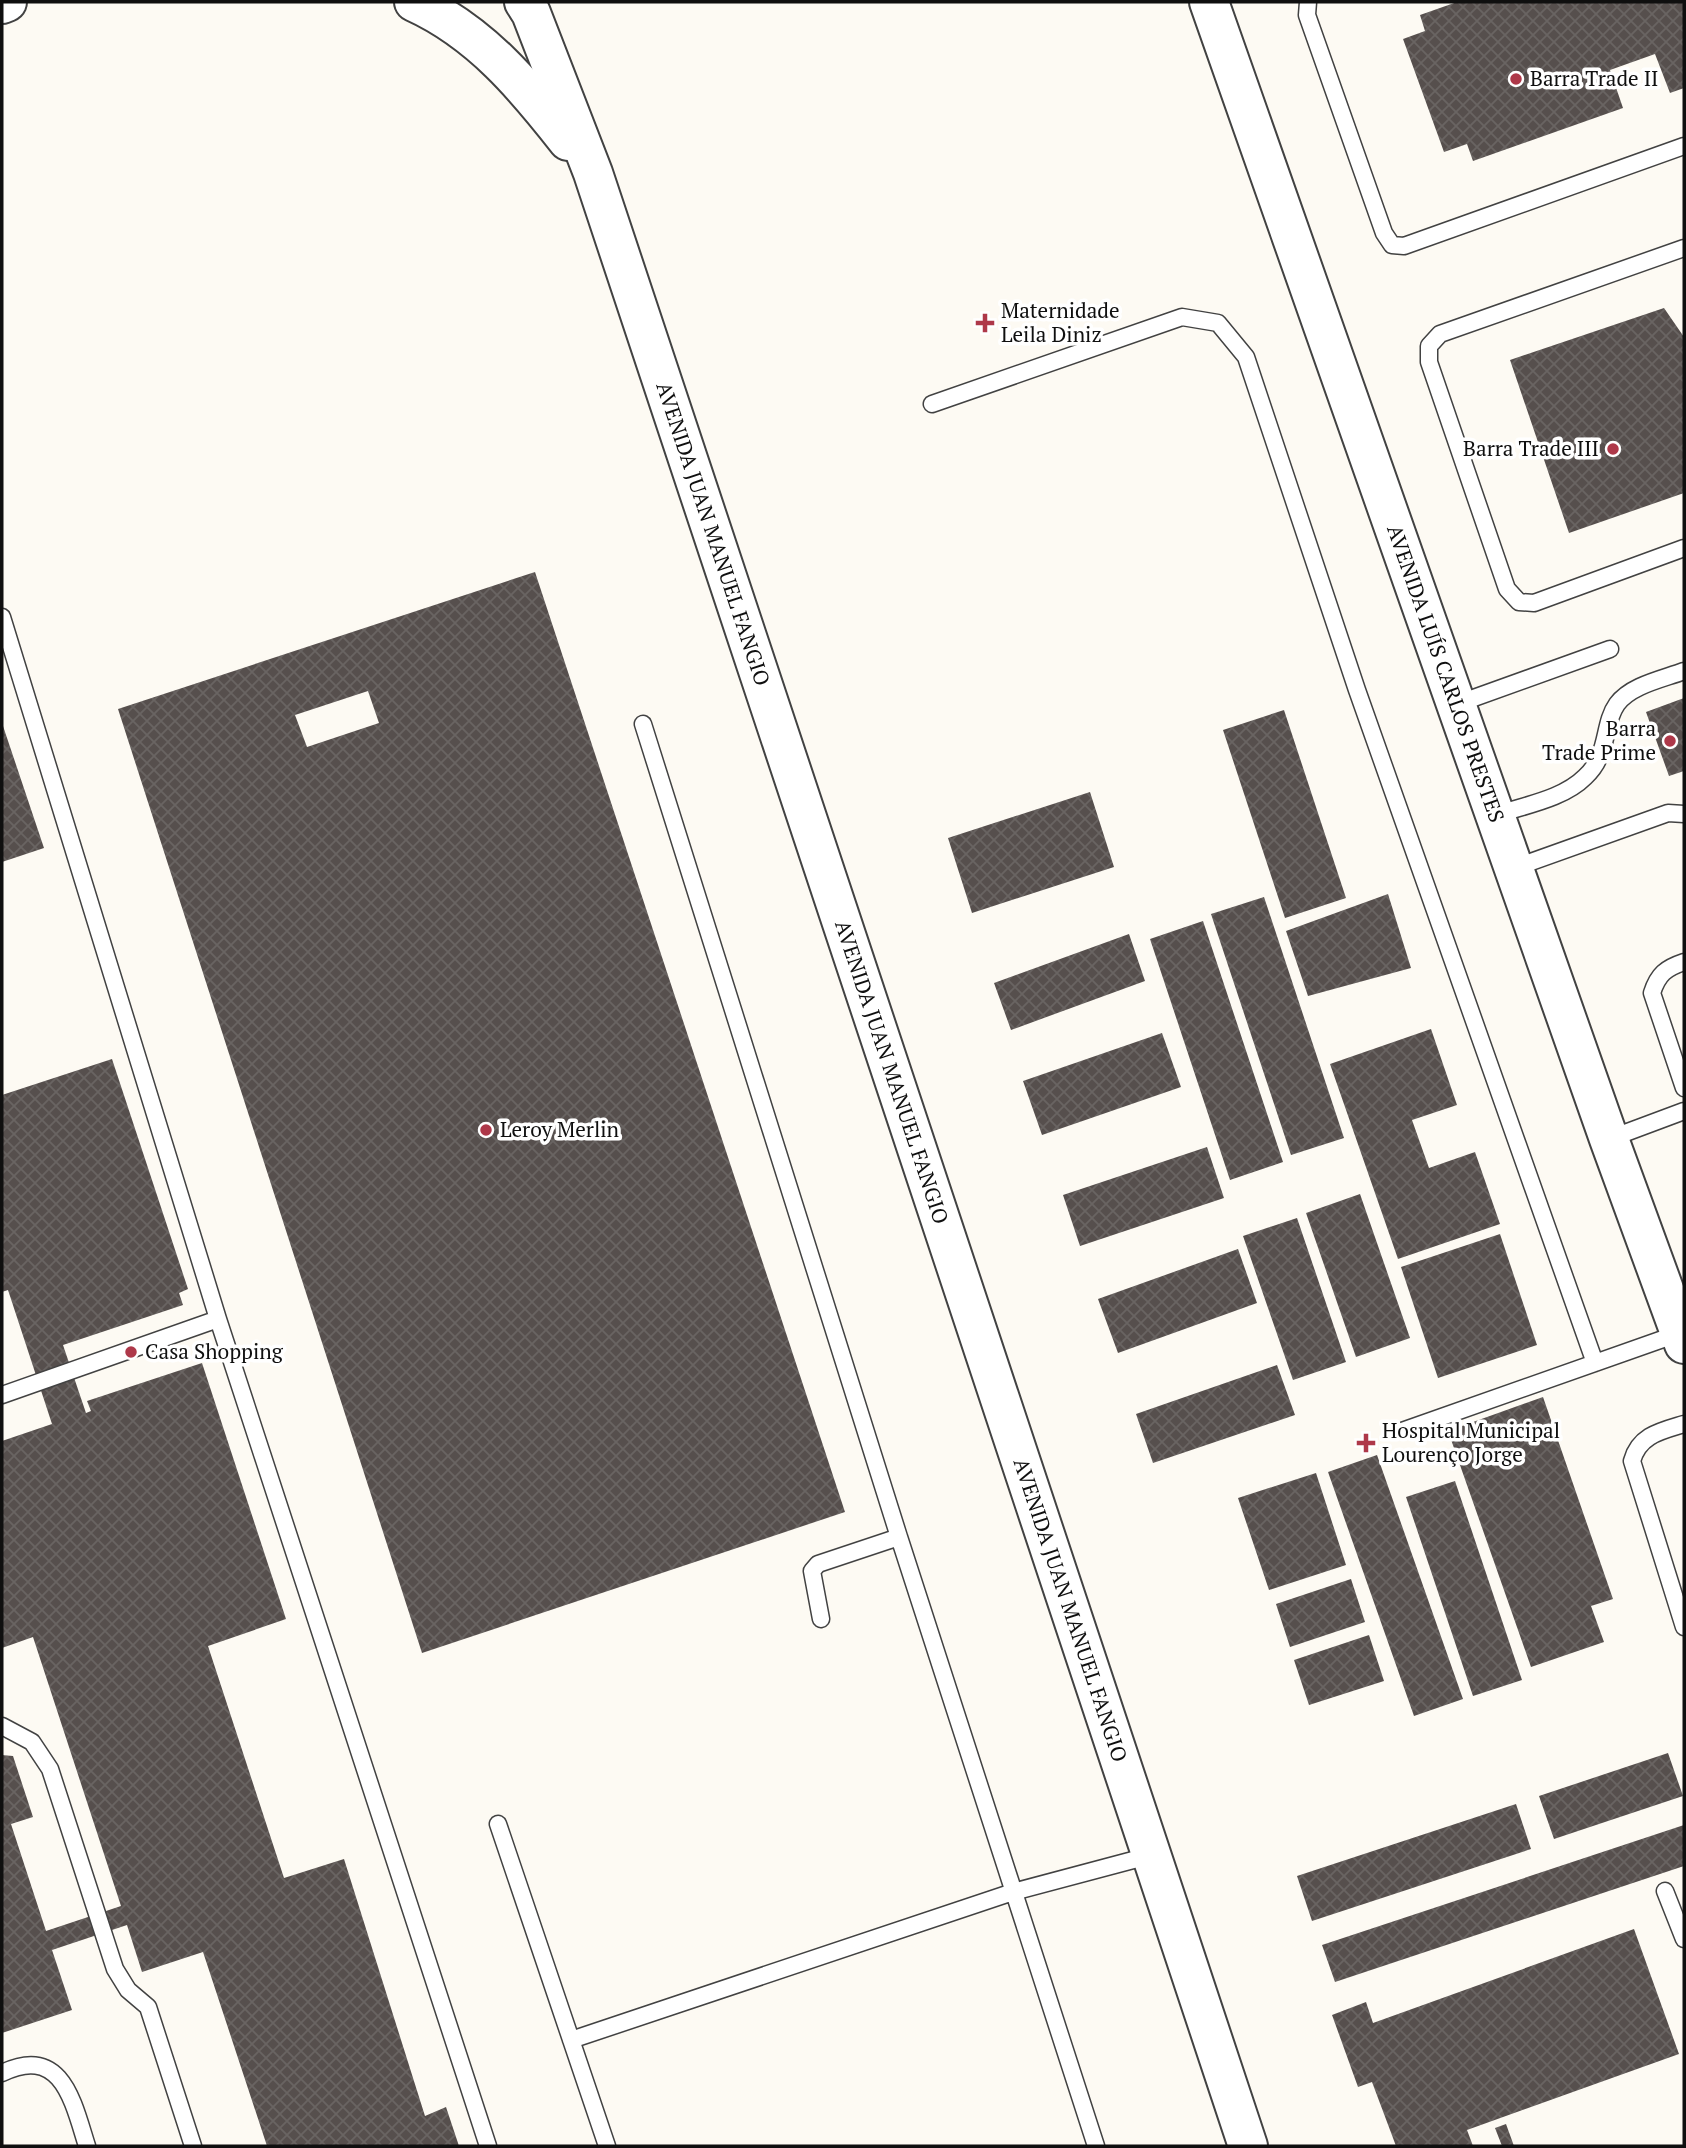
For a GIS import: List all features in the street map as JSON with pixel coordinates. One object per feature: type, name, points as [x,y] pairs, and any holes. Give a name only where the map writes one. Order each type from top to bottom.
[{"type":"street","points":[[2,4],[7,2]]},
{"type":"street","points":[[415,2],[486,46],[539,103],[593,173]]},
{"type":"street","name":"AVENIDA LUÍS CARLOS PRESTES","points":[[1209,2],[1608,1139],[1682,1338]]},
{"type":"street","name":"AVENIDA JUAN MANUEL FANGIO","points":[[529,6],[593,173],[1248,2146]]},
{"type":"lane","points":[[1308,2],[1307,16],[1384,233],[1392,245],[1404,246],[1684,146]]},
{"type":"lane","points":[[1684,248],[1440,334],[1429,346],[1429,362],[1507,589],[1519,602],[1534,603],[1684,548]]},
{"type":"lane","points":[[932,404],[1182,317],[1218,323],[1246,357],[1357,690],[1595,1363]]},
{"type":"lane","points":[[2,617],[218,1319],[488,2146]]},
{"type":"lane","points":[[1457,704],[1609,649]]},
{"type":"lane","points":[[1496,815],[1559,794],[1584,778],[1600,760],[1617,704],[1640,687],[1684,671]]},
{"type":"lane","points":[[643,723],[899,1537],[1096,2146]]},
{"type":"lane","points":[[1514,868],[1668,813],[1684,814]]},
{"type":"lane","points":[[1684,962],[1667,968],[1656,979],[1653,993],[1684,1088]]},
{"type":"lane","points":[[1608,1139],[1684,1111]]},
{"type":"lane","points":[[2,1395],[218,1319]]},
{"type":"lane","points":[[1402,1431],[1595,1363],[1682,1338]]},
{"type":"lane","points":[[1684,1424],[1643,1440],[1632,1461],[1684,1627]]},
{"type":"lane","points":[[821,1619],[812,1571],[818,1564],[899,1537]]},
{"type":"lane","points":[[2,1726],[32,1742],[50,1769],[114,1969],[128,1990],[148,2007],[192,2146]]},
{"type":"lane","points":[[498,1824],[607,2146]]},
{"type":"lane","points":[[571,2040],[1013,1892],[1152,1855]]},
{"type":"lane","points":[[1665,1891],[1684,1939]]},
{"type":"lane","points":[[2,2073],[18,2066],[45,2068],[56,2074],[68,2088],[87,2146]]},
{"type":"building","name":"Barra Trade II","points":[[1457,2],[1684,2],[1684,88],[1670,93],[1655,54],[1610,70],[1623,108],[1473,161],[1467,144],[1444,152],[1403,39],[1425,31],[1420,15]]},
{"type":"building","name":"Barra Trade III","points":[[1664,308],[1684,337],[1684,493],[1569,533],[1510,360]]},
{"type":"building","name":"Leroy Merlin","points":[[535,572],[845,1512],[422,1653],[118,709]],"holes":[[[368,691],[379,723],[307,747],[295,715]]]},
{"type":"building","name":"Barra Trade Prime","points":[[1684,698],[1684,771],[1669,776],[1646,712]]},
{"type":"building","points":[[1284,710],[1346,898],[1285,918],[1223,730]]},
{"type":"building","points":[[2,723],[44,848],[2,862]]},
{"type":"building","points":[[1090,792],[1114,867],[972,913],[948,838]]},
{"type":"building","points":[[1388,894],[1411,968],[1308,996],[1286,931]]},
{"type":"building","points":[[1264,897],[1344,1138],[1291,1155],[1211,914]]},
{"type":"building","points":[[1203,921],[1283,1162],[1230,1180],[1150,939]]},
{"type":"building","points":[[1129,934],[1145,981],[1011,1030],[994,983]]},
{"type":"building","points":[[1431,1029],[1457,1105],[1412,1120],[1429,1168],[1475,1152],[1500,1224],[1398,1259],[1330,1064]]},
{"type":"building","points":[[1162,1033],[1181,1087],[1042,1135],[1023,1081]]},
{"type":"building","points":[[112,1059],[188,1289],[179,1293],[183,1305],[63,1345],[86,1413],[91,1411],[87,1401],[202,1363],[286,1619],[208,1646],[284,1878],[344,1859],[425,2116],[446,2107],[459,2146],[267,2146],[203,1952],[142,1972],[127,1925],[52,1950],[72,2010],[2,2033],[2,1755],[13,1756],[33,1817],[11,1824],[46,1931],[121,1906],[33,1637],[2,1648],[2,1441],[52,1424],[8,1290],[2,1292],[2,1095]]},
{"type":"building","points":[[1207,1147],[1224,1198],[1080,1246],[1063,1195]]},
{"type":"building","points":[[1360,1194],[1410,1338],[1356,1357],[1306,1213]]},
{"type":"building","points":[[1297,1218],[1346,1362],[1293,1380],[1243,1236]]},
{"type":"building","points":[[1500,1234],[1537,1345],[1438,1378],[1401,1267]]},
{"type":"building","points":[[1238,1249],[1257,1303],[1118,1353],[1098,1299]]},
{"type":"building","points":[[1277,1365],[1295,1415],[1153,1463],[1136,1414]]},
{"type":"building","points":[[1543,1397],[1613,1599],[1591,1606],[1604,1642],[1531,1667],[1448,1431]]},
{"type":"building","points":[[1377,1455],[1463,1699],[1414,1716],[1328,1472]]},
{"type":"building","points":[[1316,1473],[1346,1565],[1269,1590],[1238,1498]]},
{"type":"building","points":[[1455,1481],[1522,1680],[1473,1696],[1406,1497]]},
{"type":"building","points":[[1351,1579],[1365,1622],[1290,1647],[1276,1604]]},
{"type":"building","points":[[1369,1635],[1384,1681],[1309,1705],[1294,1660]]},
{"type":"building","points":[[1668,1753],[1683,1796],[1554,1839],[1539,1796]]},
{"type":"building","points":[[1516,1804],[1531,1849],[1312,1921],[1297,1876]]},
{"type":"building","points":[[1684,1825],[1684,1866],[1335,1982],[1322,1945]]},
{"type":"building","points":[[1634,1929],[1679,2054],[1467,2130],[1473,2146],[1396,2146],[1372,2082],[1358,2087],[1332,2015],[1366,2002],[1373,2023]]},
{"type":"building","points":[[1506,2124],[1514,2146],[1502,2146],[1495,2128]]},
{"type":"place","name":"Barra Trade II","points":[[1516,79]]},
{"type":"place","name":"Maternidade Leila Diniz","points":[[985,323]]},
{"type":"place","name":"Barra Trade III","points":[[1613,449]]},
{"type":"place","name":"Barra Trade Prime","points":[[1670,741]]},
{"type":"place","name":"Leroy Merlin","points":[[486,1130]]},
{"type":"place","name":"Casa Shopping","points":[[131,1352]]},
{"type":"place","name":"Hospital Municipal Lourenço Jorge","points":[[1366,1443]]}]
